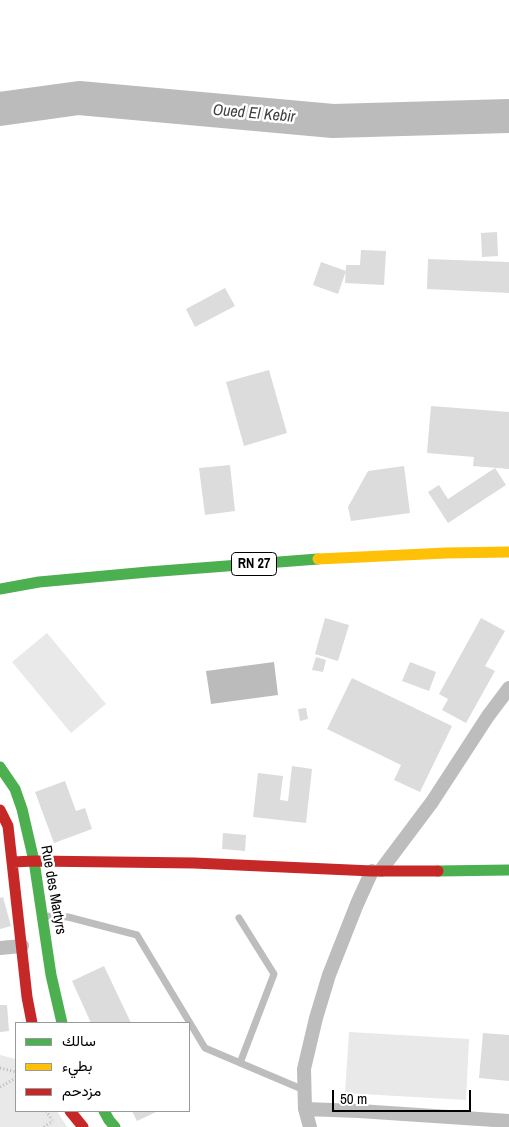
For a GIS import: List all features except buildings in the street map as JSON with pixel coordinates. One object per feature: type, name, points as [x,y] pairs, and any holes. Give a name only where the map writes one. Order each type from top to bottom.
[{"type":"main road","name":"RN 27","points":[[0,589],[39,582],[304,560],[509,552]]},
{"type":"main road","name":"Rue des Martyrs","points":[[0,767],[15,789],[22,809],[34,861],[51,975],[62,1022]]},
{"type":"main road","points":[[0,810],[8,826],[27,997],[32,1022]]},
{"type":"main road","points":[[13,862],[194,864],[377,870],[509,870]]},
{"type":"main road","points":[[71,1112],[83,1127]]},
{"type":"main road","points":[[105,1112],[115,1127]]},
{"type":"street","points":[[310,1127],[305,1109],[304,1069],[316,1018],[333,966],[357,904],[377,870],[432,802],[488,716],[509,688]]},
{"type":"street","points":[[0,948],[22,946]]},
{"type":"street","points":[[305,1109],[509,1121]]},
{"type":"lane","points":[[43,915],[68,917],[137,935],[189,1022]]},
{"type":"lane","points":[[239,918],[274,974],[240,1063]]},
{"type":"lane","points":[[190,1023],[205,1048],[304,1090]]},
{"type":"path","points":[[0,1068],[15,1072]]},
{"type":"path","points":[[0,1087],[15,1079]]},
{"type":"path","points":[[44,1127],[53,1121]]},
{"type":"shaded area","points":[[47,633],[106,704],[71,733],[12,662]]},
{"type":"shaded area","points":[[274,662],[278,695],[211,704],[206,671]]},
{"type":"shaded area","points":[[349,1032],[469,1039],[466,1100],[345,1093]]},
{"type":"shaded area","points":[[0,1055],[15,1059],[15,1112],[58,1112],[67,1127],[0,1127]]},
{"type":"waterway","name":"Oued El Kebir","points":[[0,109],[79,98],[333,121],[509,116]]},
{"type":"traffic: fast","points":[[0,589],[39,582],[318,559]]},
{"type":"traffic: fast","points":[[0,767],[15,789],[22,809],[34,861],[51,975],[62,1022]]},
{"type":"traffic: fast","points":[[438,871],[509,870]]},
{"type":"traffic: fast","points":[[105,1112],[115,1127]]},
{"type":"traffic: slow","points":[[318,559],[509,552]]},
{"type":"traffic: jam","points":[[0,810],[8,826],[27,997],[32,1022]]},
{"type":"traffic: jam","points":[[13,862],[194,863],[372,871],[438,871]]},
{"type":"traffic: jam","points":[[71,1112],[83,1127]]}]
